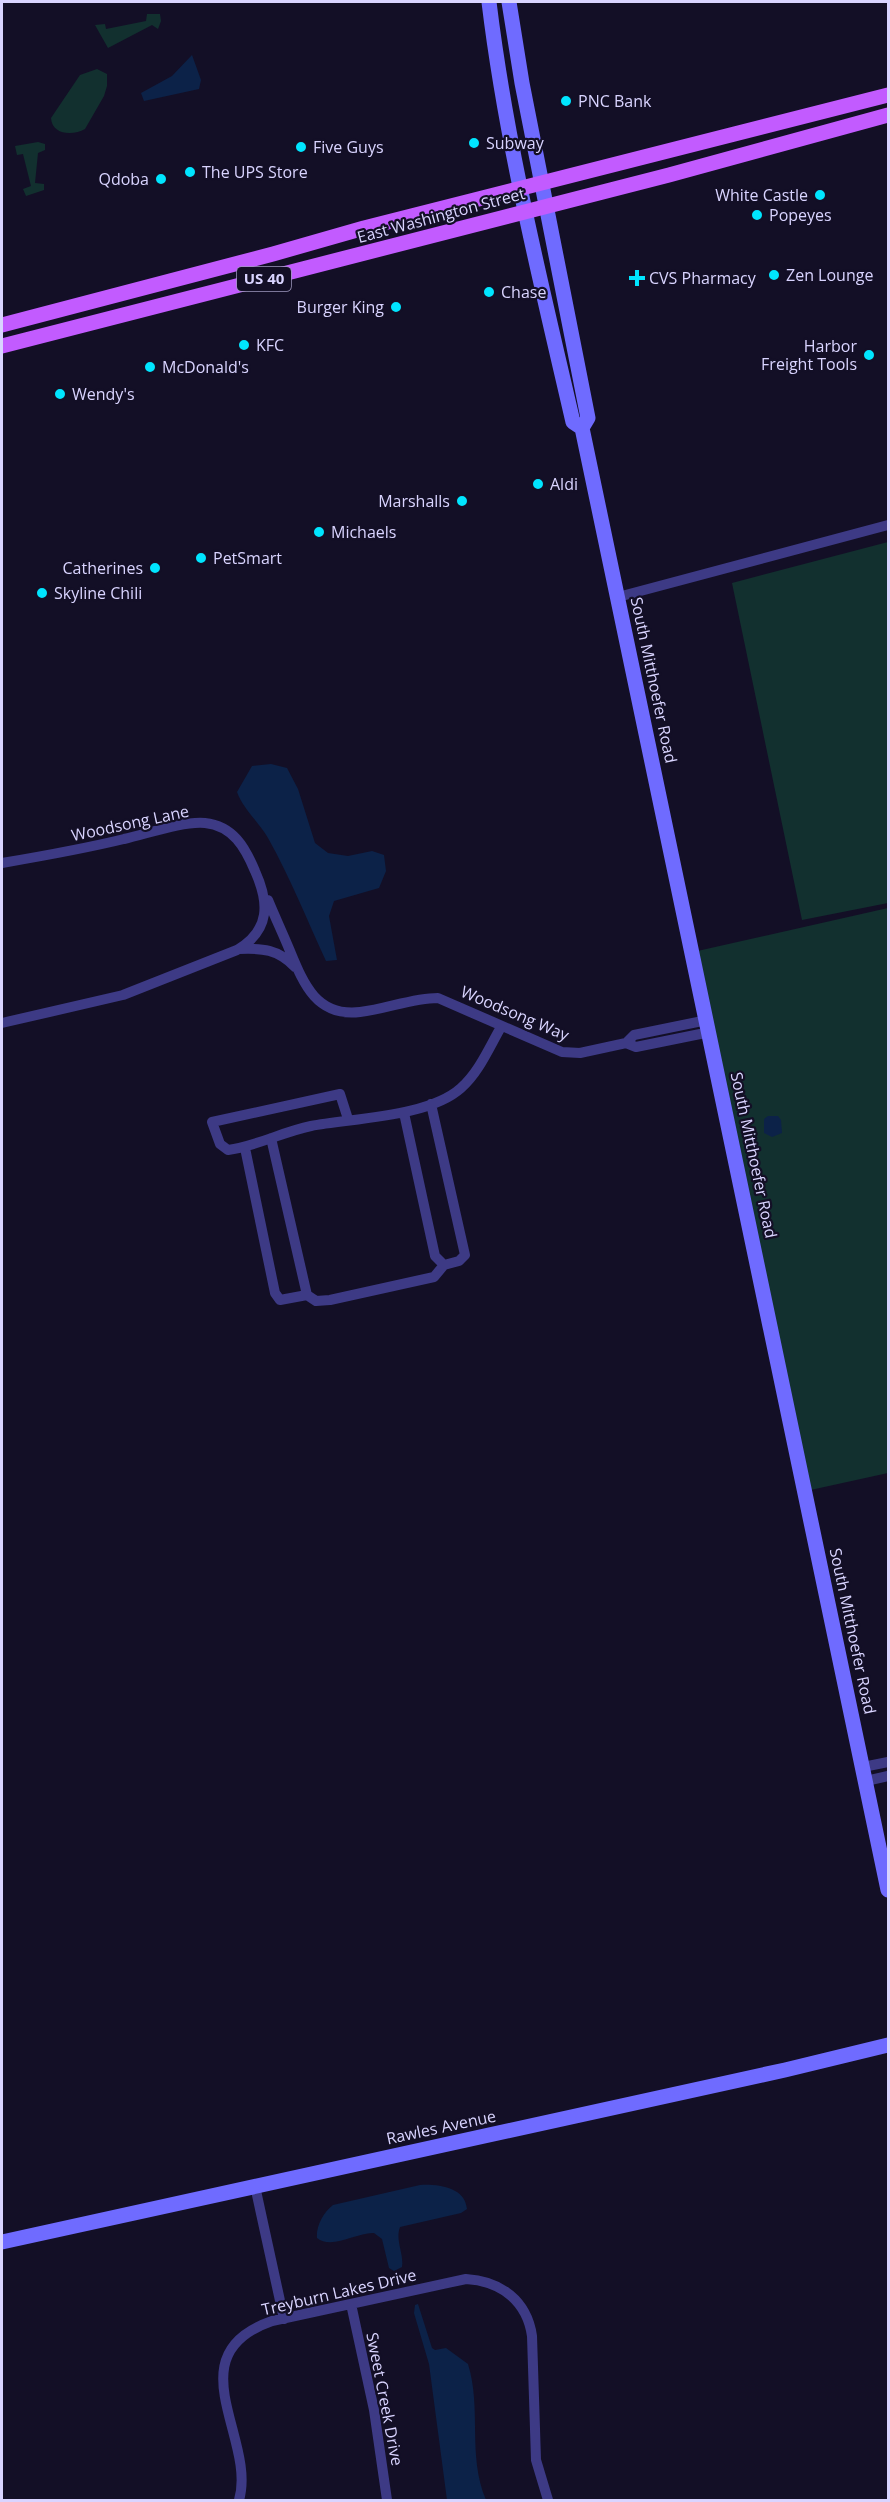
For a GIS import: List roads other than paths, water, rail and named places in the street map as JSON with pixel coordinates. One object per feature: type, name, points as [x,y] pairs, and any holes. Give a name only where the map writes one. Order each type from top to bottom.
[{"type":"main road","points":[[489,2],[504,98],[531,203]]},
{"type":"main road","points":[[509,2],[541,182],[531,203]]},
{"type":"main road","name":"East Washington Street","points":[[531,203],[541,182],[888,95]]},
{"type":"main road","name":"East Washington Street","points":[[2,346],[531,203],[888,115]]},
{"type":"main road","name":"East Washington Street","points":[[2,325],[504,192],[531,203]]},
{"type":"main road","name":"South Mitthoefer Road","points":[[531,203],[562,316],[572,326],[588,418],[582,428],[888,1890]]},
{"type":"main road","name":"South Mitthoefer Road","points":[[531,203],[573,422],[582,428]]},
{"type":"main road","name":"Rawles Avenue","points":[[2,2242],[775,2072],[888,2045]]},
{"type":"street","points":[[618,597],[888,525]]},
{"type":"street","name":"Woodsong Lane","points":[[2,863],[78,850],[202,823],[225,829],[242,843],[300,974]]},
{"type":"street","name":"Woodsong Lane","points":[[236,950],[253,938],[261,924],[265,909],[264,891]]},
{"type":"street","name":"Woodsong Way","points":[[2,1023],[123,995],[236,950],[255,947],[282,956],[300,974],[315,998],[334,1010],[358,1013],[436,998],[448,1001],[501,1027],[562,1052],[580,1053],[626,1043],[634,1035],[708,1026]]},
{"type":"street","points":[[348,1119],[340,1094],[212,1122],[220,1144],[228,1150],[245,1148],[300,1128],[348,1119],[404,1113],[449,1096],[468,1080],[501,1027]]},
{"type":"street","points":[[271,1138],[307,1295],[316,1301],[353,1295],[434,1277],[444,1264],[459,1261],[465,1255],[431,1104]]},
{"type":"street","points":[[404,1113],[435,1256],[444,1264]]},
{"type":"street","points":[[245,1148],[275,1293],[280,1300],[307,1295]]},
{"type":"street","points":[[864,1774],[888,1762]]},
{"type":"street","points":[[864,1774],[888,1776]]},
{"type":"street","points":[[255,2186],[284,2319]]},
{"type":"street","name":"Treyburn Lakes Drive","points":[[239,2500],[242,2478],[223,2385],[226,2363],[245,2334],[259,2325],[459,2280],[484,2281],[505,2290],[522,2307],[531,2330],[536,2460],[548,2500]]},
{"type":"street","name":"Sweet Creek Drive","points":[[351,2304],[374,2410],[387,2500]]},
{"type":"water","points":[[192,55],[201,80],[199,89],[144,101],[141,93],[172,76]]},
{"type":"water","points":[[271,764],[287,768],[298,789],[315,843],[328,853],[348,856],[372,851],[384,855],[386,871],[379,888],[334,901],[329,916],[337,960],[326,961],[276,853],[237,792],[252,766]]},
{"type":"water","points":[[768,1116],[778,1116],[781,1120],[782,1133],[772,1137],[764,1133],[764,1119]]},
{"type":"water","points":[[420,2185],[442,2186],[456,2191],[465,2202],[467,2209],[461,2213],[400,2227],[398,2237],[402,2267],[394,2271],[389,2268],[382,2239],[374,2233],[330,2242],[317,2238],[321,2220],[333,2205]]},
{"type":"water","points":[[418,2304],[432,2348],[435,2350],[446,2348],[468,2364],[474,2398],[477,2466],[486,2500],[447,2500],[429,2364],[414,2313],[415,2305]]},
{"type":"place","name":"PNC Bank","points":[[566,101]]},
{"type":"place","name":"Subway","points":[[474,143]]},
{"type":"place","name":"Five Guys","points":[[301,147]]},
{"type":"place","name":"The UPS Store","points":[[190,172]]},
{"type":"place","name":"Qdoba","points":[[161,179]]},
{"type":"place","name":"White Castle","points":[[820,195]]},
{"type":"place","name":"Popeyes","points":[[757,215]]},
{"type":"place","name":"Zen Lounge","points":[[774,275]]},
{"type":"place","name":"CVS Pharmacy","points":[[637,278]]},
{"type":"place","name":"Chase","points":[[489,292]]},
{"type":"place","name":"Burger King","points":[[396,307]]},
{"type":"place","name":"KFC","points":[[244,345]]},
{"type":"place","name":"Harbor Freight Tools","points":[[869,355]]},
{"type":"place","name":"McDonald's","points":[[150,367]]},
{"type":"place","name":"Wendy's","points":[[60,394]]},
{"type":"place","name":"Aldi","points":[[538,484]]},
{"type":"place","name":"Marshalls","points":[[462,501]]},
{"type":"place","name":"Michaels","points":[[319,532]]},
{"type":"place","name":"PetSmart","points":[[201,558]]},
{"type":"place","name":"Catherines","points":[[155,568]]},
{"type":"place","name":"Skyline Chili","points":[[42,593]]}]
